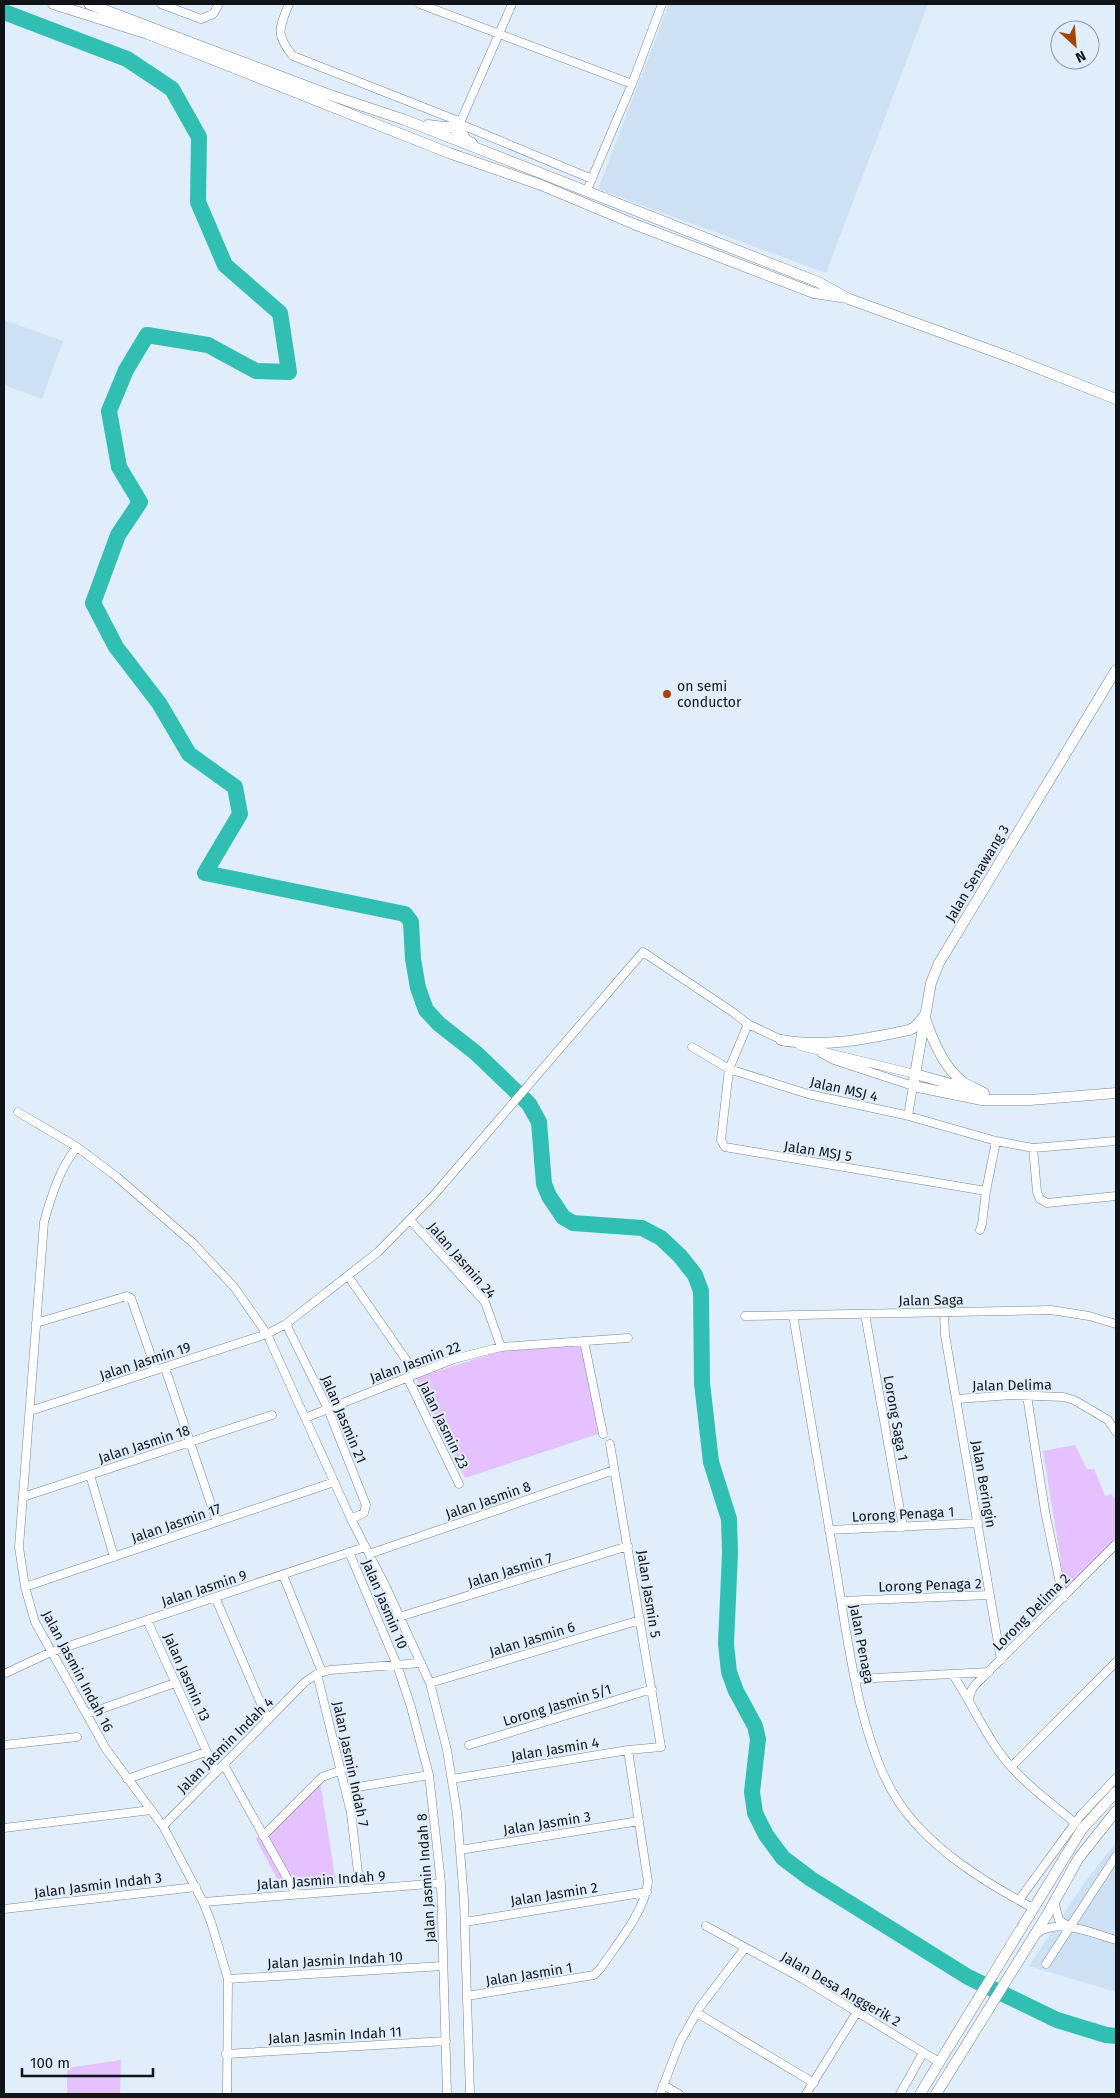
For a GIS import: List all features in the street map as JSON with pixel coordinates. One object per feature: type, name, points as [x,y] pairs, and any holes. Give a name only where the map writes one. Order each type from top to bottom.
[{"type":"street","points":[[53,4],[148,34],[449,153],[541,185]]},
{"type":"street","points":[[90,4],[327,94],[405,120],[587,190],[818,282],[849,299],[1012,358],[1116,400]]},
{"type":"street","points":[[161,4],[201,19],[213,14],[219,4]]},
{"type":"street","points":[[289,4],[280,25],[280,34],[282,43],[293,56],[592,179]]},
{"type":"street","points":[[420,4],[632,84]]},
{"type":"street","points":[[512,4],[453,139],[454,146],[459,152],[634,224],[814,294],[849,299]]},
{"type":"street","points":[[587,190],[632,84],[662,4]]},
{"type":"street","points":[[355,115],[436,143],[445,143],[453,139]]},
{"type":"street","points":[[405,120],[444,128],[460,124]]},
{"type":"street","points":[[460,124],[466,140],[496,155]]},
{"type":"street","points":[[1093,391],[1116,406]]},
{"type":"street","name":"Jalan Senawang 3","points":[[913,1086],[924,1016],[931,983],[939,963],[1116,670]]},
{"type":"street","name":"Jalan Jasmin 19","points":[[30,1411],[267,1334],[286,1324],[378,1252],[410,1220],[433,1196],[644,952],[748,1024]]},
{"type":"street","points":[[781,1040],[812,1044],[843,1042],[909,1030],[915,1027],[924,1016]]},
{"type":"street","points":[[924,1016],[932,1040],[962,1082],[984,1092]]},
{"type":"street","points":[[730,1069],[748,1024],[781,1040],[817,1051],[915,1074],[1009,1100]]},
{"type":"street","name":"Jalan MSJ 4","points":[[692,1047],[730,1069],[808,1094],[908,1116],[996,1141],[1033,1148],[1116,1141]]},
{"type":"street","points":[[817,1051],[834,1060],[913,1086],[982,1100],[1116,1094]]},
{"type":"street","name":"Jalan MSJ 5","points":[[730,1069],[721,1140],[725,1148],[986,1191]]},
{"type":"street","points":[[908,1116],[913,1086]]},
{"type":"street","points":[[18,1112],[77,1147],[117,1177],[193,1243],[234,1287],[267,1334],[351,1519],[400,1617],[430,1683],[442,1727],[452,1779],[460,1850],[465,1922],[470,2094]]},
{"type":"street","points":[[980,1230],[996,1141]]},
{"type":"street","name":"Jalan Jasmin Indah 16","points":[[77,1147],[64,1164],[53,1188],[44,1222],[19,1547],[25,1587],[35,1622],[51,1652],[106,1749],[163,1826],[196,1887],[211,1922],[228,1979],[227,2094]]},
{"type":"street","points":[[1033,1148],[1037,1192],[1040,1199],[1046,1203],[1116,1196]]},
{"type":"street","name":"Jalan Jasmin 24","points":[[410,1220],[485,1302],[501,1347]]},
{"type":"street","name":"Jalan Jasmin 23","points":[[348,1276],[416,1374]]},
{"type":"street","points":[[36,1323],[128,1296],[131,1298],[156,1370]]},
{"type":"street","name":"Jalan Saga","points":[[745,1316],[1050,1310],[1090,1316],[1116,1324]]},
{"type":"street","name":"Jalan Beringin","points":[[944,1312],[945,1335],[1001,1660]]},
{"type":"street","name":"Lorong Saga 1","points":[[865,1314],[903,1527]]},
{"type":"street","name":"Jalan Penaga","points":[[793,1315],[856,1679],[874,1749],[886,1780],[912,1820],[939,1846],[972,1871],[1033,1908]]},
{"type":"street","name":"Jalan Jasmin 21","points":[[286,1324],[328,1409],[366,1505],[364,1513],[351,1519]]},
{"type":"street","name":"Jalan Jasmin 22","points":[[305,1418],[454,1359],[501,1347],[628,1338]]},
{"type":"street","points":[[584,1341],[603,1434]]},
{"type":"street","points":[[166,1368],[217,1522]]},
{"type":"street","name":"Jalan Jasmin 23","points":[[407,1377],[459,1484]]},
{"type":"street","name":"Jalan Delima","points":[[956,1399],[1012,1395],[1049,1395],[1074,1400],[1108,1420],[1116,1432]]},
{"type":"street","points":[[1027,1396],[1045,1511],[1063,1598]]},
{"type":"street","name":"Jalan Jasmin 18","points":[[23,1497],[272,1415]]},
{"type":"street","name":"Jalan Jasmin 5","points":[[610,1444],[661,1747]]},
{"type":"street","name":"Jalan Jasmin 8","points":[[367,1550],[614,1470]]},
{"type":"street","points":[[90,1474],[114,1557]]},
{"type":"street","name":"Jalan Jasmin 17","points":[[25,1587],[334,1482]]},
{"type":"street","name":"Lorong Penaga 1","points":[[829,1530],[978,1523]]},
{"type":"street","name":"Lorong Delima 2","points":[[969,1699],[970,1691],[975,1685],[1116,1544]]},
{"type":"street","name":"Jalan Jasmin 7","points":[[400,1617],[628,1546]]},
{"type":"street","name":"Jalan Jasmin 9","points":[[51,1652],[349,1552],[367,1550]]},
{"type":"street","name":"Jalan Jasmin 10","points":[[349,1552],[397,1665]]},
{"type":"street","name":"Jalan Jasmin Indah 7","points":[[282,1574],[320,1673],[351,1813],[360,1889]]},
{"type":"street","name":"Lorong Penaga 2","points":[[841,1601],[990,1595]]},
{"type":"street","points":[[215,1597],[268,1720]]},
{"type":"street","name":"Jalan Jasmin 13","points":[[147,1620],[216,1772]]},
{"type":"street","name":"Jalan Jasmin 6","points":[[430,1683],[640,1620]]},
{"type":"street","points":[[4,1674],[51,1652]]},
{"type":"street","points":[[1011,1767],[1116,1662]]},
{"type":"street","points":[[320,1673],[421,1663]]},
{"type":"street","name":"Jalan Jasmin Indah 8","points":[[397,1665],[411,1707],[429,1775],[441,1883],[447,2094]]},
{"type":"street","points":[[856,1679],[989,1672]]},
{"type":"street","name":"Jalan Jasmin Indah 4","points":[[163,1826],[305,1682],[320,1673]]},
{"type":"street","points":[[953,1675],[969,1699],[992,1742],[1011,1767],[1075,1823]]},
{"type":"street","points":[[86,1714],[175,1683]]},
{"type":"street","name":"Lorong Jasmin 5/1","points":[[468,1745],[652,1689]]},
{"type":"street","points":[[4,1745],[77,1737]]},
{"type":"street","name":"Jalan Jasmin 4","points":[[452,1779],[628,1750],[661,1747]]},
{"type":"street","points":[[628,1750],[648,1882],[647,1892]]},
{"type":"street","points":[[127,1779],[206,1752]]},
{"type":"street","points":[[224,1765],[296,1894]]},
{"type":"street","points":[[263,1836],[322,1777],[342,1770]]},
{"type":"street","points":[[346,1789],[429,1775]]},
{"type":"street","points":[[1019,1900],[1075,1823],[1116,1778]]},
{"type":"street","points":[[920,2094],[1082,1829],[1116,1792]]},
{"type":"street","points":[[4,1828],[151,1810]]},
{"type":"street","points":[[936,2094],[992,2005],[1078,1859],[1116,1811]]},
{"type":"street","name":"Jalan Jasmin 3","points":[[460,1850],[639,1821]]},
{"type":"street","points":[[1046,1964],[1116,1856]]},
{"type":"street","name":"Jalan Jasmin Indah 9","points":[[203,1902],[441,1883]]},
{"type":"street","name":"Jalan Jasmin Indah 3","points":[[4,1909],[196,1887]]},
{"type":"street","name":"Jalan Jasmin 2","points":[[465,1922],[647,1892]]},
{"type":"street","name":"Jalan Jasmin 1","points":[[468,1996],[594,1975],[642,1906],[647,1892]]},
{"type":"street","points":[[1054,1901],[1059,1920],[1070,1927]]},
{"type":"street","name":"Jalan Desa Anggerik 2","points":[[706,1926],[857,2012],[939,2062]]},
{"type":"street","points":[[1034,1935],[1054,1926],[1070,1927],[1116,1940]]},
{"type":"street","points":[[660,2094],[680,2042],[697,2013],[745,1948]]},
{"type":"street","name":"Jalan Jasmin Indah 10","points":[[228,1979],[443,1966]]},
{"type":"street","points":[[939,2062],[947,2063],[950,2060],[992,2005]]},
{"type":"street","points":[[806,2094],[857,2012]]},
{"type":"street","points":[[697,2013],[814,2082]]},
{"type":"street","name":"Jalan Jasmin Indah 11","points":[[226,2054],[446,2041]]},
{"type":"street","points":[[900,2094],[923,2053]]},
{"type":"street","points":[[663,2085],[679,2094]]},
{"type":"shaded area","points":[[669,4],[928,4],[826,273],[598,189]]},
{"type":"shaded area","points":[[4,320],[63,341],[42,399],[4,385]]},
{"type":"shaded area","points":[[581,1345],[598,1434],[465,1478],[416,1378],[501,1351]]},
{"type":"shaded area","points":[[1075,1445],[1087,1469],[1094,1469],[1105,1496],[1112,1494],[1113,1498],[1116,1497],[1116,1541],[1066,1593],[1043,1451]]},
{"type":"shaded area","points":[[319,1775],[336,1883],[282,1888],[256,1839]]},
{"type":"shaded area","points":[[1116,1842],[1116,1992],[1029,1966],[1085,1882]]},
{"type":"shaded area","points":[[121,2060],[120,2094],[67,2094],[67,2068]]},
{"type":"waterway","points":[[4,12],[127,59],[172,89],[199,137],[198,202],[225,265],[280,313],[289,372],[256,371],[208,345],[147,335],[126,370],[109,411],[119,467],[140,502],[118,535],[93,603],[116,647],[159,703],[189,754],[235,787],[240,814],[205,873],[405,914],[411,922],[413,959],[418,988],[426,1010],[439,1024],[476,1053],[529,1104],[539,1122],[544,1184],[549,1196],[563,1217],[573,1223],[642,1228],[661,1238],[680,1256],[695,1275],[701,1291],[702,1383],[711,1462],[729,1519],[730,1553],[726,1644],[729,1672],[736,1691],[755,1726],[758,1739],[752,1792],[755,1813],[766,1835],[783,1858],[811,1879],[968,1977],[1057,2020],[1106,2035],[1116,2036]]},
{"type":"place","name":"on semi conductor","points":[[667,694]]}]
